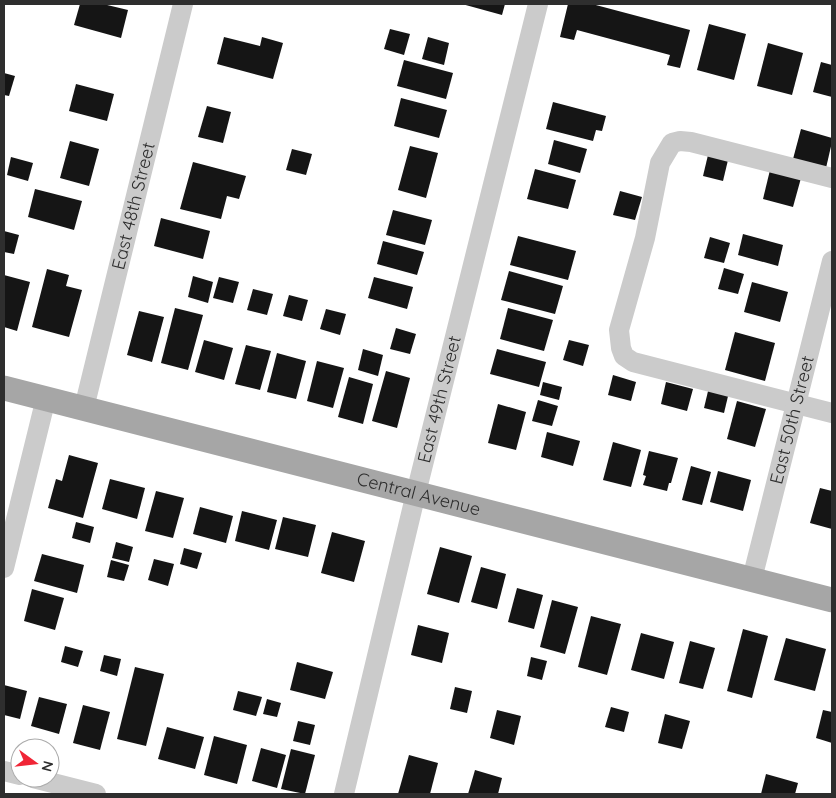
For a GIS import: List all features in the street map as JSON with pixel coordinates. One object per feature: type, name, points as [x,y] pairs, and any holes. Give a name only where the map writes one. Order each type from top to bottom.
[{"type":"main road","name":"Central Avenue","points":[[4,388],[832,600]]},
{"type":"street","name":"East 48th Street","points":[[84,408],[183,4]]},
{"type":"street","name":"East 49th Street","points":[[344,794],[416,493],[538,4]]},
{"type":"street","points":[[832,178],[691,142],[680,141],[672,143],[660,163],[645,238],[619,330],[624,356],[633,362],[832,413]]},
{"type":"street","name":"East 50th Street","points":[[752,579],[832,261]]},
{"type":"street","points":[[4,568],[46,398]]},
{"type":"street","points":[[60,785],[96,794]]},
{"type":"building","points":[[80,4],[103,4],[128,10],[121,38],[74,25]]},
{"type":"building","points":[[462,4],[505,4],[502,15]]},
{"type":"building","points":[[568,4],[592,4],[690,30],[680,68],[667,65],[670,55],[577,30],[574,40],[560,37]]},
{"type":"building","points":[[709,24],[746,34],[734,80],[697,70]]},
{"type":"building","points":[[390,29],[410,34],[404,55],[384,49]]},
{"type":"building","points":[[224,37],[260,46],[262,37],[283,43],[273,79],[217,64]]},
{"type":"building","points":[[428,37],[449,43],[444,65],[422,59]]},
{"type":"building","points":[[768,43],[803,53],[792,95],[757,86]]},
{"type":"building","points":[[404,60],[453,73],[446,99],[397,86]]},
{"type":"building","points":[[821,62],[832,65],[832,97],[813,92]]},
{"type":"building","points":[[4,73],[15,76],[9,96],[4,95]]},
{"type":"building","points":[[76,84],[114,94],[107,121],[69,111]]},
{"type":"building","points":[[401,98],[447,110],[439,138],[394,126]]},
{"type":"building","points":[[553,102],[606,116],[602,131],[596,130],[593,141],[546,129]]},
{"type":"building","points":[[207,106],[231,112],[223,143],[198,137]]},
{"type":"building","points":[[801,129],[832,138],[826,168],[793,159]]},
{"type":"building","points":[[554,140],[587,149],[580,173],[548,164]]},
{"type":"building","points":[[70,141],[99,149],[89,186],[60,178]]},
{"type":"building","points":[[410,146],[438,153],[426,198],[398,190]]},
{"type":"building","points":[[292,149],[312,154],[306,175],[286,170]]},
{"type":"building","points":[[708,155],[728,160],[723,181],[703,176]]},
{"type":"building","points":[[11,157],[33,163],[28,181],[7,175]]},
{"type":"building","points":[[193,162],[246,176],[239,199],[227,196],[221,219],[180,209]]},
{"type":"building","points":[[535,169],[576,180],[568,209],[527,199]]},
{"type":"building","points":[[770,170],[801,178],[793,207],[763,199]]},
{"type":"building","points":[[35,189],[82,201],[74,230],[28,217]]},
{"type":"building","points":[[620,191],[642,197],[635,220],[613,215]]},
{"type":"building","points":[[393,210],[432,220],[425,245],[386,235]]},
{"type":"building","points":[[161,218],[210,231],[203,259],[154,246]]},
{"type":"building","points":[[4,231],[19,235],[14,254],[4,252]]},
{"type":"building","points":[[743,234],[783,245],[778,266],[738,255]]},
{"type":"building","points":[[518,236],[576,251],[568,280],[510,265]]},
{"type":"building","points":[[710,237],[730,243],[724,263],[704,258]]},
{"type":"building","points":[[383,241],[424,252],[417,275],[377,264]]},
{"type":"building","points":[[724,268],[744,274],[738,294],[718,289]]},
{"type":"building","points":[[47,269],[69,275],[66,286],[82,290],[69,337],[32,327]]},
{"type":"building","points":[[509,271],[563,286],[555,314],[501,300]]},
{"type":"building","points":[[4,275],[30,282],[17,331],[4,327]]},
{"type":"building","points":[[193,276],[213,282],[208,303],[188,297]]},
{"type":"building","points":[[219,277],[239,282],[233,303],[213,298]]},
{"type":"building","points":[[374,277],[413,287],[407,309],[368,298]]},
{"type":"building","points":[[752,282],[788,292],[780,322],[744,312]]},
{"type":"building","points":[[253,289],[273,294],[267,315],[247,310]]},
{"type":"building","points":[[289,295],[308,300],[302,321],[283,316]]},
{"type":"building","points":[[175,308],[203,315],[188,370],[161,363]]},
{"type":"building","points":[[508,308],[553,320],[544,351],[500,339]]},
{"type":"building","points":[[326,309],[346,314],[340,335],[320,329]]},
{"type":"building","points":[[139,311],[164,317],[152,362],[127,355]]},
{"type":"building","points":[[396,328],[416,334],[410,354],[390,349]]},
{"type":"building","points":[[735,332],[775,343],[765,381],[725,370]]},
{"type":"building","points":[[204,340],[233,348],[224,380],[195,372]]},
{"type":"building","points":[[569,340],[589,345],[583,366],[563,360]]},
{"type":"building","points":[[246,345],[271,351],[260,390],[235,384]]},
{"type":"building","points":[[363,349],[383,355],[378,376],[358,370]]},
{"type":"building","points":[[497,349],[546,362],[539,387],[490,374]]},
{"type":"building","points":[[277,353],[306,361],[296,399],[267,392]]},
{"type":"building","points":[[317,361],[344,368],[333,408],[307,401]]},
{"type":"building","points":[[386,371],[410,378],[397,428],[372,421]]},
{"type":"building","points":[[613,375],[636,382],[631,401],[608,395]]},
{"type":"building","points":[[349,377],[373,384],[363,424],[338,417]]},
{"type":"building","points":[[543,382],[562,387],[559,400],[540,395]]},
{"type":"building","points":[[666,382],[693,389],[687,411],[661,404]]},
{"type":"building","points":[[709,387],[729,392],[724,413],[704,408]]},
{"type":"building","points":[[538,400],[558,406],[552,426],[532,421]]},
{"type":"building","points":[[737,401],[766,409],[755,447],[727,439]]},
{"type":"building","points":[[498,404],[526,412],[516,450],[488,443]]},
{"type":"building","points":[[547,432],[580,441],[573,466],[541,457]]},
{"type":"building","points":[[613,442],[641,450],[631,487],[603,480]]},
{"type":"building","points":[[649,451],[678,458],[667,491],[643,485],[646,476],[643,475]]},
{"type":"building","points":[[69,455],[98,463],[83,518],[48,508],[56,479],[62,481]]},
{"type":"building","points":[[691,466],[711,472],[702,505],[682,500]]},
{"type":"building","points":[[718,471],[751,480],[743,511],[710,502]]},
{"type":"building","points":[[110,479],[145,488],[137,519],[102,509]]},
{"type":"building","points":[[820,488],[832,491],[832,529],[810,523]]},
{"type":"building","points":[[156,491],[184,498],[173,538],[145,531]]},
{"type":"building","points":[[200,507],[233,516],[226,543],[193,534]]},
{"type":"building","points":[[242,511],[277,520],[269,550],[235,541]]},
{"type":"building","points":[[283,517],[316,525],[308,557],[275,549]]},
{"type":"building","points":[[76,522],[94,527],[90,543],[72,538]]},
{"type":"building","points":[[332,532],[365,541],[354,582],[321,573]]},
{"type":"building","points":[[116,542],[133,547],[129,562],[112,558]]},
{"type":"building","points":[[440,547],[472,556],[459,603],[427,594]]},
{"type":"building","points":[[184,548],[202,553],[197,569],[180,564]]},
{"type":"building","points":[[42,554],[84,565],[77,593],[34,581]]},
{"type":"building","points":[[154,559],[174,564],[168,586],[148,580]]},
{"type":"building","points":[[111,560],[129,565],[124,581],[107,577]]},
{"type":"building","points":[[481,567],[506,574],[497,609],[471,602]]},
{"type":"building","points":[[517,588],[543,595],[534,629],[508,622]]},
{"type":"building","points":[[32,589],[64,598],[55,630],[24,621]]},
{"type":"building","points":[[552,600],[578,607],[565,654],[540,647]]},
{"type":"building","points":[[591,616],[621,624],[607,675],[578,667]]},
{"type":"building","points":[[418,625],[449,633],[442,663],[411,655]]},
{"type":"building","points":[[743,629],[768,636],[752,698],[727,691]]},
{"type":"building","points":[[641,633],[674,642],[664,679],[631,670]]},
{"type":"building","points":[[786,638],[826,649],[815,691],[774,680]]},
{"type":"building","points":[[690,641],[715,648],[703,689],[679,683]]},
{"type":"building","points":[[65,646],[83,651],[78,667],[61,662]]},
{"type":"building","points":[[104,655],[121,659],[117,676],[100,671]]},
{"type":"building","points":[[531,657],[547,661],[542,680],[527,676]]},
{"type":"building","points":[[297,662],[333,672],[325,699],[290,690]]},
{"type":"building","points":[[135,667],[164,674],[146,746],[117,739]]},
{"type":"building","points":[[4,685],[27,691],[20,719],[4,715]]},
{"type":"building","points":[[455,687],[472,691],[467,713],[450,709]]},
{"type":"building","points":[[238,691],[262,697],[256,716],[233,710]]},
{"type":"building","points":[[39,697],[67,704],[59,734],[31,726]]},
{"type":"building","points":[[267,699],[281,703],[277,717],[263,714]]},
{"type":"building","points":[[83,705],[110,712],[100,750],[73,743]]},
{"type":"building","points":[[611,707],[629,712],[624,732],[605,727]]},
{"type":"building","points":[[497,710],[521,716],[514,745],[490,738]]},
{"type":"building","points":[[823,710],[832,712],[832,743],[816,738]]},
{"type":"building","points":[[665,714],[690,721],[682,749],[658,743]]},
{"type":"building","points":[[298,721],[315,725],[310,745],[293,741]]},
{"type":"building","points":[[167,727],[204,737],[195,769],[158,759]]},
{"type":"building","points":[[214,736],[247,745],[237,784],[204,775]]},
{"type":"building","points":[[261,748],[286,755],[277,788],[252,781]]},
{"type":"building","points":[[291,749],[315,755],[305,794],[281,789]]},
{"type":"building","points":[[409,755],[438,763],[430,794],[398,794]]},
{"type":"building","points":[[475,770],[502,778],[498,794],[468,794]]},
{"type":"building","points":[[766,774],[798,783],[795,794],[761,794]]}]
